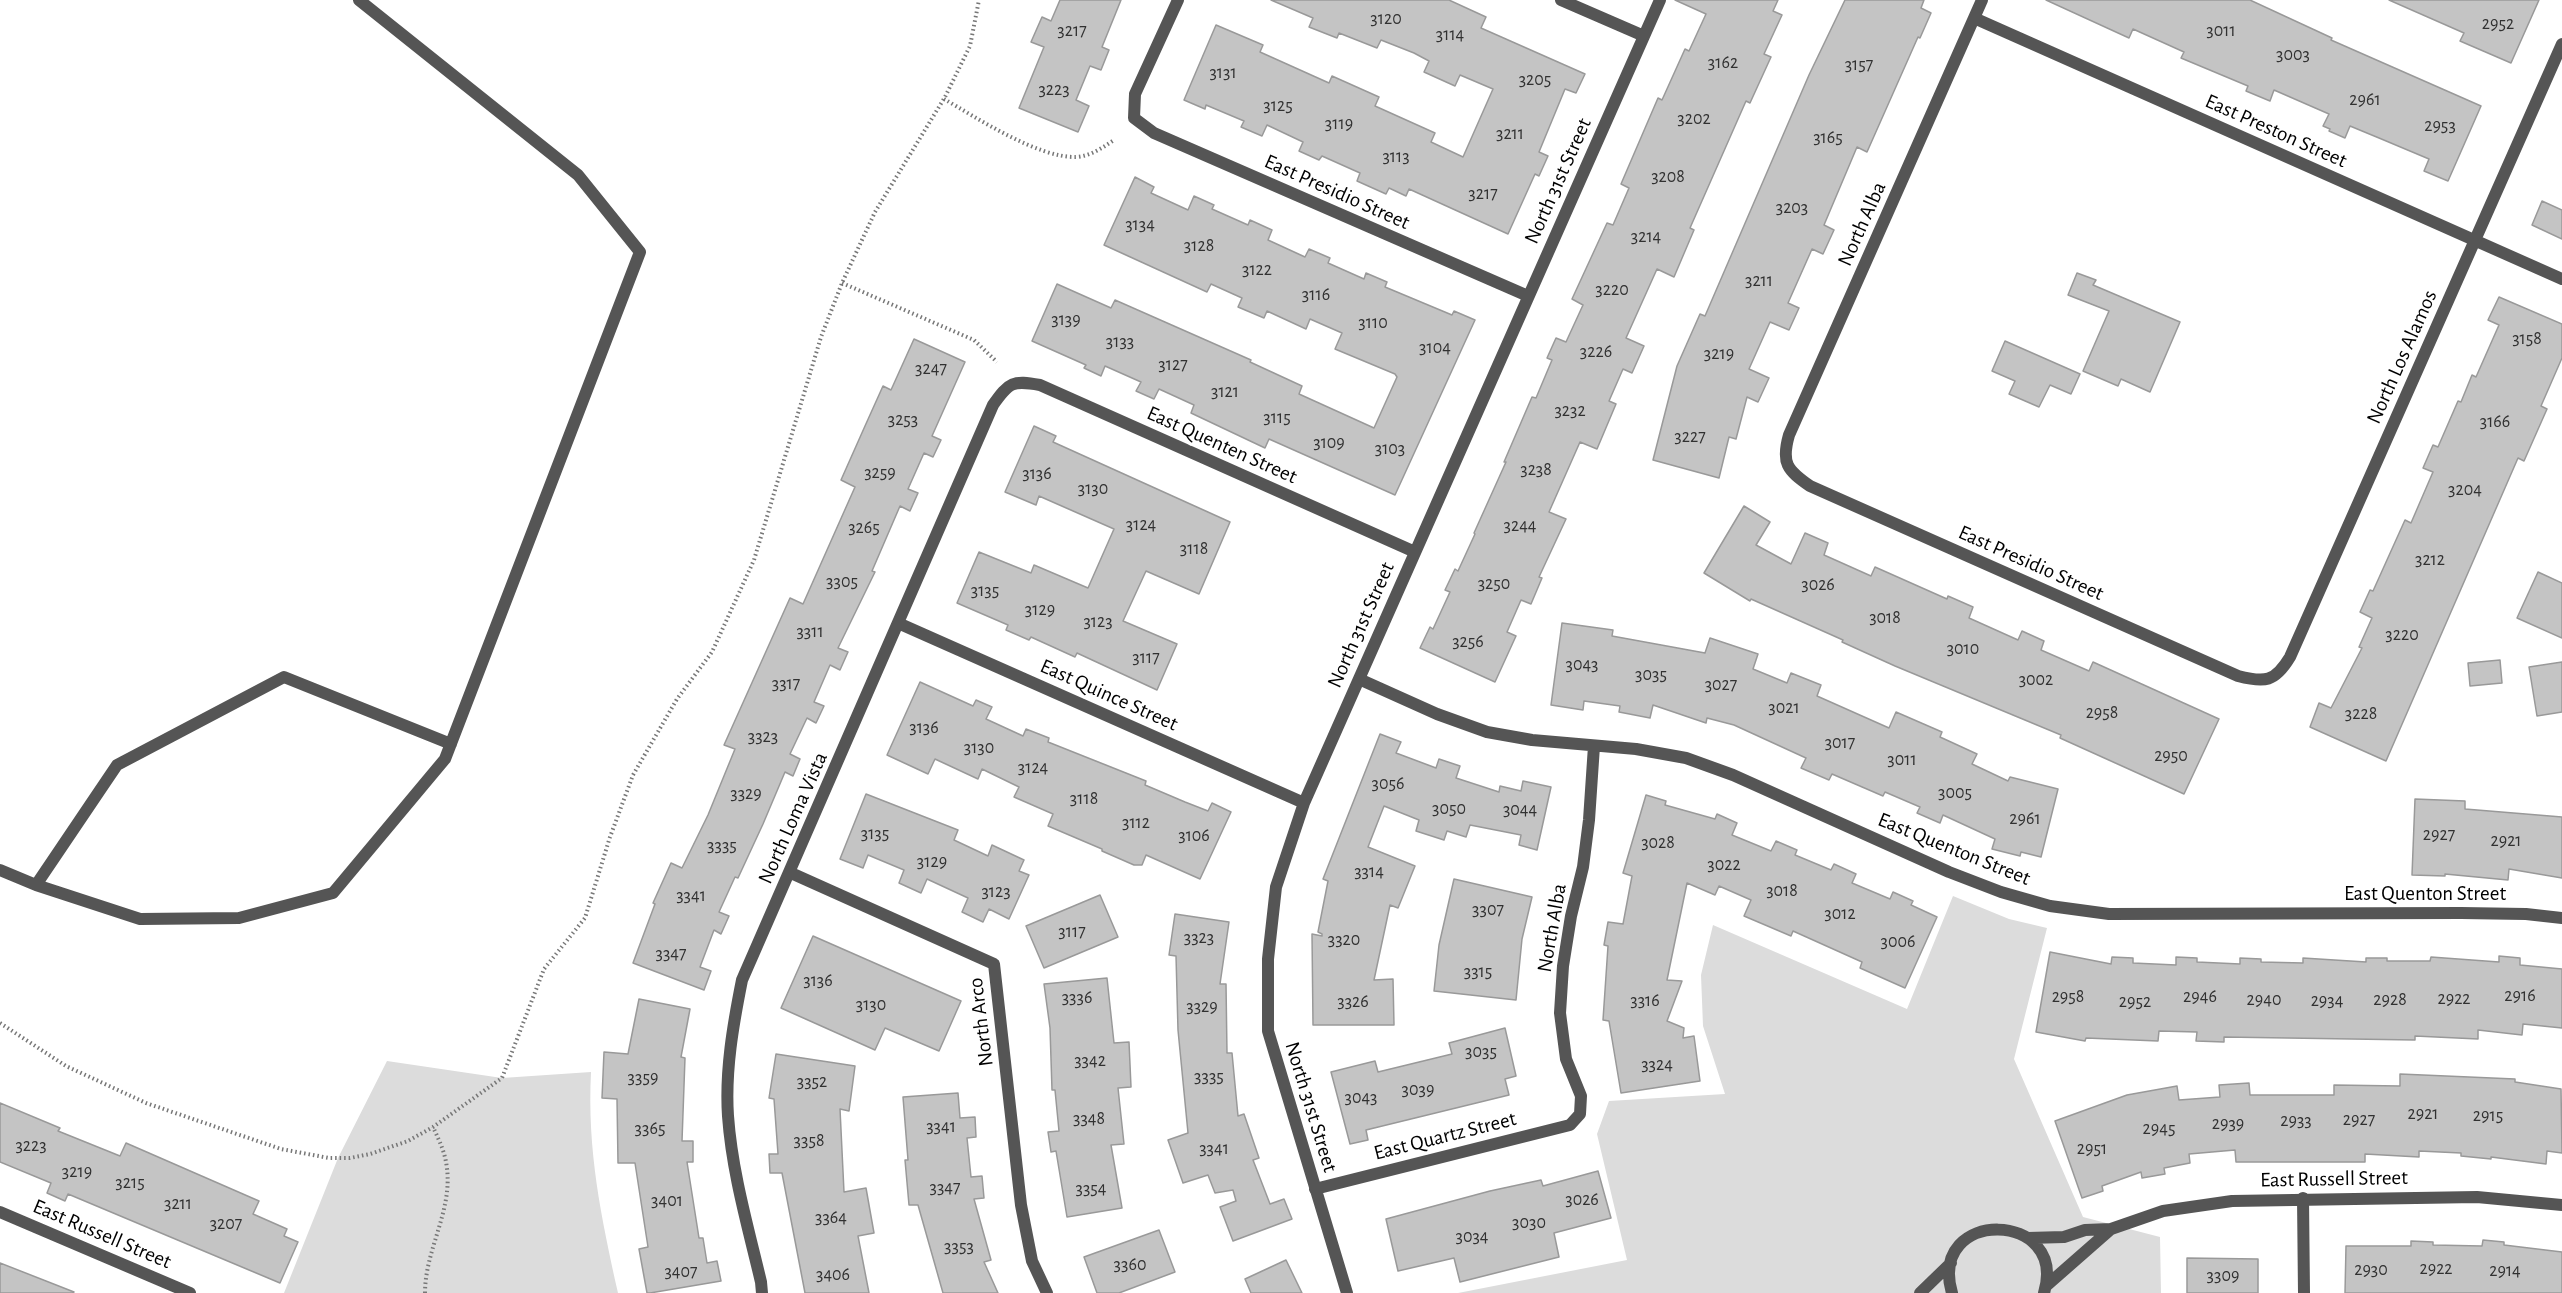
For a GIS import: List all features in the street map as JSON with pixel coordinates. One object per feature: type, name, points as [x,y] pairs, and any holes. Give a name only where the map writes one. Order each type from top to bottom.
[{"type":"street","points":[[0,870],[36,885],[141,919],[239,918],[333,893],[446,759],[640,252],[578,175],[359,0]]},
{"type":"street","name":"East Presidio Street","points":[[1178,0],[1135,94],[1134,118],[1154,133],[1528,297]]},
{"type":"street","points":[[1561,0],[1644,36]]},
{"type":"street","name":"North 31st Street","points":[[1347,1293],[1268,1031],[1268,959],[1276,887],[1304,803],[1660,0]]},
{"type":"street","name":"North Alba","points":[[1786,465],[1784,450],[1789,435],[1982,0]]},
{"type":"street","name":"East Preston Street","points":[[1974,18],[2562,279]]},
{"type":"street","name":"North Los Alamos","points":[[2269,680],[2282,671],[2290,657],[2562,44]]},
{"type":"street","name":"East Quenten Street","points":[[1011,383],[1023,382],[1040,385],[1415,552]]},
{"type":"street","name":"North Loma Vista","points":[[762,1293],[736,1176],[728,1115],[731,1036],[742,980],[791,873],[993,405],[1011,383]]},
{"type":"street","name":"East Presidio Street","points":[[1786,465],[1796,476],[1821,491],[2238,676],[2269,680]]},
{"type":"street","name":"East Quince Street","points":[[898,623],[1304,803]]},
{"type":"street","points":[[36,885],[117,765],[284,676],[451,744]]},
{"type":"street","name":"East Quenton Street","points":[[1359,679],[1437,714],[1487,732],[1532,740],[1636,749],[1686,758],[1733,775],[1949,872],[2001,892],[2050,906],[2120,915],[2461,913],[2526,914],[2562,918]]},
{"type":"street","name":"North Alba","points":[[1580,1114],[1581,1096],[1566,1059],[1560,1013],[1563,966],[1571,916],[1583,867],[1594,746]]},
{"type":"street","name":"North Arco","points":[[791,873],[994,963],[1021,1205],[1032,1261],[1047,1293]]},
{"type":"street","name":"East Quartz Street","points":[[1315,1189],[1570,1125],[1580,1114]]},
{"type":"street","name":"East Russell Street","points":[[2028,1238],[2064,1237],[2085,1230],[2111,1229],[2163,1211],[2232,1201],[2303,1198],[2477,1197],[2562,1204]]},
{"type":"street","points":[[2303,1198],[2304,1293]]},
{"type":"street","name":"East Russell Street","points":[[0,1212],[190,1293]]},
{"type":"street","points":[[1952,1293],[1949,1277],[1951,1263],[1958,1249],[1969,1237],[1983,1230],[1998,1228],[2014,1230],[2028,1238],[2037,1248],[2047,1273],[2045,1289]]},
{"type":"street","name":"East Russell Street","points":[[2045,1289],[2111,1229]]},
{"type":"street","points":[[1920,1293],[1951,1263]]},
{"type":"path","points":[[0,1023],[66,1066],[162,1110],[281,1149],[329,1158],[350,1158],[389,1149],[433,1127],[502,1078],[544,969],[585,918],[610,837],[633,775],[677,699],[712,652],[754,560],[821,337],[842,283],[875,212],[944,99],[970,46],[979,0]]},
{"type":"path","points":[[944,99],[1007,134],[1049,153],[1076,157],[1092,154],[1114,140]]},
{"type":"path","points":[[842,283],[974,340],[997,362]]},
{"type":"path","points":[[425,1293],[428,1267],[444,1210],[447,1183],[446,1160],[433,1127]]},
{"type":"shaded area","points":[[1953,896],[2009,919],[2047,928],[2014,1059],[2083,1217],[2160,1237],[2161,1293],[1458,1293],[1627,1260],[1597,1134],[1609,1101],[1725,1094],[1703,1026],[1701,975],[1713,925],[1907,1009]]},
{"type":"shaded area","points":[[387,1061],[502,1078],[591,1072],[593,1156],[601,1210],[618,1293],[284,1293],[338,1158]]},
{"type":"building","points":[[1060,0],[1121,0],[1102,47],[1109,50],[1101,70],[1090,66],[1076,100],[1089,106],[1078,132],[1019,108],[1044,47],[1031,42],[1042,17],[1051,21]]},
{"type":"building","points":[[1271,0],[1449,0],[1486,17],[1481,28],[1585,74],[1576,93],[1565,89],[1539,152],[1548,156],[1539,176],[1535,174],[1508,234],[1409,189],[1406,196],[1389,188],[1386,194],[1357,181],[1360,173],[1322,156],[1319,160],[1299,151],[1303,142],[1267,125],[1262,136],[1241,127],[1244,121],[1206,105],[1205,109],[1184,100],[1216,25],[1263,45],[1260,52],[1329,83],[1332,76],[1379,97],[1375,106],[1435,133],[1431,142],[1463,157],[1493,89],[1460,75],[1455,86],[1424,72],[1429,61],[1414,53],[1381,40],[1377,48],[1339,33],[1337,38],[1309,27],[1313,18]]},
{"type":"building","points":[[1675,0],[1778,0],[1773,11],[1782,15],[1764,54],[1771,57],[1750,103],[1746,101],[1690,228],[1694,230],[1674,277],[1657,269],[1626,338],[1644,346],[1632,373],[1623,369],[1609,401],[1616,404],[1597,449],[1580,442],[1549,512],[1566,519],[1539,577],[1542,578],[1531,604],[1521,600],[1507,632],[1516,636],[1495,682],[1420,648],[1430,627],[1433,629],[1450,592],[1445,590],[1455,569],[1458,571],[1475,534],[1532,397],[1536,398],[1552,360],[1547,358],[1556,338],[1566,342],[1583,305],[1572,299],[1607,223],[1613,225],[1629,188],[1621,184],[1658,98],[1662,100],[1685,49],[1689,51],[1706,14]]},
{"type":"building","points":[[1845,0],[1924,0],[1921,8],[1931,13],[1867,152],[1857,147],[1824,225],[1834,230],[1823,254],[1812,249],[1788,303],[1799,308],[1789,330],[1770,322],[1749,369],[1769,378],[1758,402],[1747,397],[1736,439],[1729,437],[1719,478],[1653,460],[1677,366],[1700,314],[1705,316],[1809,75]]},
{"type":"building","points":[[2046,0],[2250,0],[2332,38],[2331,40],[2481,106],[2448,181],[2424,171],[2429,159],[2350,126],[2345,138],[2323,126],[2329,114],[2274,90],[2270,101],[2246,91],[2248,86],[2181,58],[2184,52],[2133,29],[2129,38]]},
{"type":"building","points":[[2389,0],[2539,0],[2511,63],[2460,41],[2464,33]]},
{"type":"building","points":[[1135,177],[1154,187],[1151,193],[1188,210],[1194,196],[1214,205],[1212,209],[1248,225],[1250,220],[1272,230],[1268,240],[1305,257],[1309,249],[1330,258],[1328,263],[1364,279],[1366,273],[1387,282],[1385,287],[1452,315],[1454,311],[1475,320],[1395,495],[1269,439],[1265,448],[1191,413],[1194,405],[1159,389],[1154,399],[1136,391],[1141,382],[1105,366],[1101,376],[1084,368],[1086,365],[1032,341],[1057,284],[1111,308],[1115,300],[1251,360],[1250,362],[1302,386],[1299,394],[1374,428],[1397,377],[1395,374],[1335,349],[1342,333],[1310,319],[1306,329],[1267,311],[1264,318],[1238,307],[1242,298],[1211,284],[1207,292],[1104,245]]},
{"type":"building","points":[[2542,201],[2562,210],[2562,239],[2532,225]]},
{"type":"building","points":[[2077,273],[2096,280],[2093,285],[2180,322],[2150,392],[2121,379],[2118,386],[2083,371],[2109,311],[2068,295]]},
{"type":"building","points":[[2499,297],[2562,324],[2562,358],[2541,406],[2547,409],[2524,461],[2518,458],[2386,761],[2310,727],[2319,703],[2331,708],[2362,648],[2359,647],[2372,618],[2360,612],[2370,590],[2373,591],[2405,520],[2411,523],[2433,472],[2423,468],[2433,445],[2438,447],[2472,375],[2476,377],[2499,325],[2488,320]]},
{"type":"building","points":[[914,339],[965,362],[932,436],[941,440],[933,457],[924,453],[908,489],[918,493],[910,511],[900,506],[872,571],[875,572],[838,648],[848,652],[840,670],[830,665],[814,702],[824,706],[816,723],[807,718],[790,754],[800,759],[793,776],[785,772],[738,878],[735,877],[719,912],[729,916],[721,934],[714,930],[700,967],[711,971],[704,990],[633,963],[655,904],[653,903],[671,863],[682,868],[708,815],[735,749],[724,745],[790,598],[803,604],[855,487],[841,480],[883,386],[891,390]]},
{"type":"building","points":[[2005,341],[2080,374],[2071,394],[2050,385],[2039,407],[2009,394],[2015,381],[1992,371]]},
{"type":"building","points":[[1034,426],[1056,436],[1053,442],[1230,522],[1199,594],[1146,571],[1123,621],[1177,644],[1157,690],[1077,653],[1075,657],[1031,637],[1029,640],[1006,630],[1008,625],[957,603],[979,552],[1031,573],[1034,565],[1088,588],[1114,529],[1039,496],[1036,505],[1005,492]]},
{"type":"building","points":[[1744,506],[1770,522],[1756,545],[1791,564],[1805,533],[1828,543],[1824,555],[1871,576],[1875,567],[1947,599],[1948,596],[1973,607],[1969,618],[2018,640],[2022,631],[2044,641],[2041,650],[2089,671],[2093,662],[2219,719],[2184,794],[2060,738],[2061,735],[1895,666],[1842,642],[1843,640],[1751,599],[1750,601],[1704,573]]},
{"type":"building","points":[[2538,572],[2562,583],[2562,638],[2517,618]]},
{"type":"building","points":[[1562,623],[1613,630],[1612,636],[1705,653],[1710,638],[1758,654],[1753,669],[1787,683],[1791,673],[1821,685],[1817,696],[1889,728],[1896,712],[1942,732],[1940,737],[1977,754],[1972,764],[2008,781],[2010,777],[2058,789],[2041,857],[2021,852],[2020,856],[1992,849],[1995,839],[1943,815],[1940,823],[1917,813],[1920,807],[1885,792],[1883,796],[1832,774],[1829,780],[1801,768],[1806,758],[1734,725],[1707,718],[1706,723],[1653,705],[1650,718],[1619,712],[1620,706],[1584,701],[1583,710],[1551,705]]},
{"type":"building","points":[[2500,660],[2502,683],[2470,686],[2468,663]]},
{"type":"building","points":[[2562,662],[2562,712],[2537,716],[2529,667]]},
{"type":"building","points":[[920,682],[973,706],[976,700],[992,707],[986,719],[1023,736],[1026,729],[1049,738],[1048,742],[1146,781],[1145,785],[1185,802],[1208,811],[1212,803],[1231,812],[1200,879],[1146,855],[1142,865],[1134,865],[1048,826],[1053,814],[1014,797],[1019,787],[982,769],[978,779],[935,759],[928,774],[887,755]]},
{"type":"building","points":[[1380,734],[1401,742],[1396,753],[1436,768],[1439,759],[1460,766],[1456,778],[1499,792],[1500,786],[1521,791],[1523,781],[1551,787],[1537,850],[1519,845],[1521,835],[1470,825],[1466,837],[1447,831],[1444,840],[1416,831],[1419,820],[1384,806],[1368,847],[1415,866],[1398,908],[1390,905],[1374,980],[1393,979],[1394,1025],[1313,1025],[1312,934],[1322,936],[1318,932],[1328,881],[1323,879]]},
{"type":"building","points":[[866,794],[958,830],[954,840],[988,856],[992,845],[1024,860],[1019,871],[1029,875],[1009,919],[989,909],[983,922],[962,912],[968,898],[927,879],[921,893],[899,883],[904,870],[868,855],[863,868],[840,859]]},
{"type":"building","points":[[1646,795],[1666,801],[1665,805],[1715,819],[1717,814],[1737,823],[1732,835],[1771,851],[1776,841],[1797,850],[1795,855],[1831,870],[1834,864],[1856,874],[1852,883],[1890,899],[1893,892],[1913,901],[1911,905],[1937,917],[1905,988],[1860,968],[1862,962],[1793,931],[1791,936],[1744,916],[1751,900],[1719,886],[1715,895],[1687,883],[1667,980],[1682,981],[1667,1021],[1684,1028],[1683,1038],[1694,1036],[1700,1081],[1621,1093],[1609,1021],[1603,1020],[1608,946],[1604,945],[1608,922],[1623,924],[1632,876],[1623,873]]},
{"type":"building","points":[[2415,799],[2465,801],[2465,809],[2562,817],[2562,878],[2509,869],[2508,880],[2445,874],[2445,876],[2412,875]]},
{"type":"building","points":[[1454,879],[1532,897],[1522,939],[1516,1000],[1434,991],[1439,945]]},
{"type":"building","points":[[1100,895],[1118,937],[1044,968],[1026,926]]},
{"type":"building","points":[[1175,914],[1229,922],[1220,984],[1226,984],[1227,1053],[1232,1053],[1238,1116],[1244,1114],[1259,1158],[1253,1160],[1270,1204],[1284,1199],[1292,1219],[1233,1241],[1220,1207],[1236,1201],[1233,1190],[1215,1193],[1208,1175],[1183,1183],[1168,1140],[1188,1133],[1178,1030],[1176,956],[1169,955]]},
{"type":"building","points":[[813,936],[961,1001],[939,1051],[885,1028],[875,1050],[781,1008]]},
{"type":"building","points":[[2050,952],[2111,964],[2112,957],[2133,958],[2133,963],[2176,965],[2176,957],[2197,958],[2197,962],[2240,964],[2240,958],[2261,959],[2261,962],[2303,963],[2303,958],[2366,962],[2366,958],[2387,958],[2387,961],[2430,961],[2431,957],[2499,962],[2499,956],[2520,958],[2520,965],[2562,969],[2562,1028],[2523,1024],[2522,1035],[2478,1030],[2478,1039],[2415,1036],[2415,1040],[2224,1037],[2224,1042],[2196,1041],[2197,1032],[2159,1031],[2158,1041],[2086,1038],[2085,1041],[2036,1032]]},
{"type":"building","points":[[1107,978],[1114,1043],[1129,1042],[1131,1087],[1118,1088],[1124,1144],[1111,1145],[1122,1208],[1067,1217],[1056,1151],[1051,1152],[1048,1132],[1059,1131],[1055,1090],[1052,1090],[1050,1028],[1044,984]]},
{"type":"building","points":[[639,999],[690,1009],[681,1057],[685,1058],[682,1141],[693,1141],[693,1162],[687,1162],[699,1238],[703,1238],[707,1263],[717,1261],[721,1281],[650,1293],[647,1293],[639,1249],[648,1247],[635,1163],[618,1163],[617,1099],[602,1098],[604,1052],[628,1054]]},
{"type":"building","points":[[1505,1028],[1516,1076],[1505,1079],[1509,1095],[1366,1130],[1368,1140],[1350,1144],[1331,1072],[1375,1061],[1378,1072],[1452,1054],[1449,1043]]},
{"type":"building","points":[[776,1054],[855,1066],[849,1111],[840,1109],[844,1192],[866,1188],[874,1233],[858,1236],[869,1293],[805,1293],[782,1173],[770,1173],[769,1154],[778,1154],[774,1099],[769,1098]]},
{"type":"building","points":[[2400,1074],[2515,1079],[2515,1082],[2561,1089],[2562,1153],[2547,1151],[2546,1164],[2491,1157],[2491,1159],[2461,1156],[2461,1153],[2419,1151],[2419,1157],[2365,1154],[2365,1162],[2236,1162],[2235,1150],[2189,1154],[2190,1163],[2164,1168],[2165,1174],[2142,1178],[2141,1172],[2102,1186],[2103,1191],[2082,1198],[2055,1121],[2127,1095],[2177,1086],[2179,1100],[2220,1097],[2219,1085],[2249,1083],[2250,1095],[2334,1095],[2334,1085],[2400,1086]]},
{"type":"building","points":[[958,1093],[960,1118],[975,1117],[976,1137],[967,1138],[971,1177],[982,1176],[984,1198],[974,1199],[991,1260],[984,1262],[998,1293],[943,1293],[918,1205],[909,1205],[903,1097]]},
{"type":"building","points":[[0,1103],[60,1128],[58,1131],[120,1156],[126,1143],[259,1201],[253,1214],[287,1229],[284,1236],[298,1242],[280,1283],[68,1194],[65,1201],[47,1193],[51,1183],[0,1162]]},
{"type":"building","points":[[1598,1171],[1611,1218],[1554,1233],[1559,1257],[1460,1282],[1454,1258],[1398,1271],[1386,1219],[1490,1191],[1541,1180],[1543,1186]]},
{"type":"building","points":[[1159,1230],[1175,1272],[1119,1293],[1097,1293],[1084,1257]]},
{"type":"building","points":[[2483,1240],[2562,1252],[2562,1293],[2345,1293],[2346,1246],[2411,1246],[2411,1241],[2433,1242],[2433,1245],[2482,1246]]},
{"type":"building","points":[[2187,1258],[2258,1259],[2258,1293],[2187,1293]]},
{"type":"building","points":[[1286,1260],[1302,1293],[1251,1293],[1245,1279]]},
{"type":"building","points":[[0,1263],[74,1292],[0,1293]]}]
